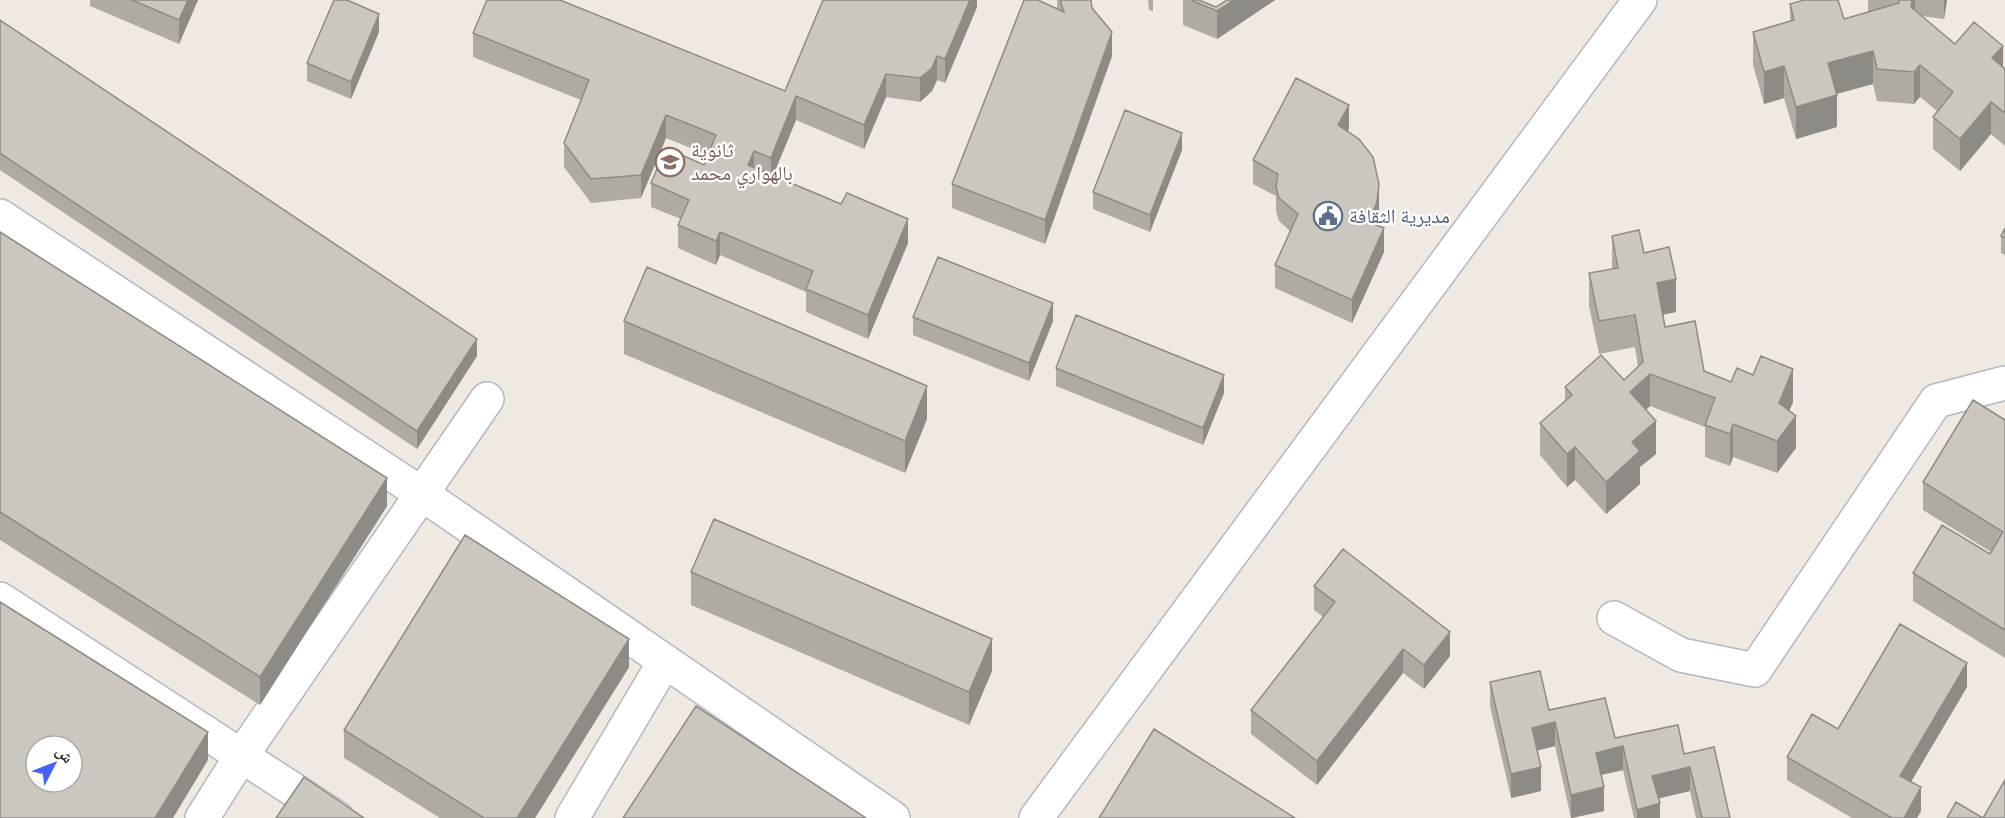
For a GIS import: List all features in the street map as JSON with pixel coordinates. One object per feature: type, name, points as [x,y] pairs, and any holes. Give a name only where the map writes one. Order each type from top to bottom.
[{"type":"street","points":[[1036,818],[1640,0]]},
{"type":"street","points":[[0,216],[422,494],[893,818]]},
{"type":"street","points":[[1614,618],[1681,655],[1755,670],[1936,401],[2005,383]]},
{"type":"street","points":[[202,818],[242,755],[487,399]]},
{"type":"street","points":[[0,599],[337,818]]},
{"type":"street","points":[[572,818],[665,662]]},
{"type":"building","points":[[132,0],[188,0],[179,20]]},
{"type":"building","points":[[334,0],[347,0],[379,14],[351,82],[307,63]]},
{"type":"building","points":[[487,0],[560,0],[785,91],[823,0],[970,0],[945,59],[937,56],[932,68],[920,78],[886,74],[864,125],[796,96],[771,158],[754,151],[748,165],[841,204],[847,193],[908,219],[868,315],[806,289],[813,271],[720,232],[716,241],[678,225],[689,200],[651,183],[666,148],[704,165],[716,135],[666,115],[641,175],[591,179],[564,143],[589,80],[473,33]]},
{"type":"building","points":[[1024,0],[1038,0],[1064,12],[1060,0],[1091,0],[1092,8],[1112,32],[1045,220],[952,184]]},
{"type":"building","points":[[1191,0],[1199,0],[1216,7],[1227,0],[1234,0],[1217,11]]},
{"type":"building","points":[[1804,0],[1838,0],[1844,19],[1899,3],[1899,0],[1912,0],[1911,7],[1955,44],[1974,22],[2003,46],[1992,58],[2005,69],[2005,113],[1991,102],[1960,139],[1933,117],[1953,92],[1920,65],[1914,72],[1877,69],[1873,51],[1828,63],[1837,95],[1796,107],[1784,66],[1764,72],[1753,32],[1794,20],[1790,4]]},
{"type":"building","points":[[0,20],[477,339],[417,431],[0,153]]},
{"type":"building","name":"مديرية الثقافة","points":[[1296,78],[1349,105],[1338,125],[1359,139],[1373,157],[1379,184],[1377,202],[1369,222],[1384,228],[1352,300],[1275,265],[1298,214],[1279,198],[1276,187],[1278,174],[1253,160]]},
{"type":"building","points":[[1125,110],[1182,133],[1150,215],[1093,192]]},
{"type":"building","points":[[1639,230],[1644,253],[1669,247],[1676,279],[1657,283],[1665,327],[1695,321],[1704,371],[1731,382],[1737,368],[1753,375],[1761,356],[1793,369],[1779,403],[1796,416],[1777,441],[1733,424],[1730,434],[1705,425],[1715,398],[1650,374],[1630,392],[1656,421],[1632,442],[1640,451],[1606,482],[1575,447],[1567,454],[1540,423],[1572,395],[1565,387],[1601,355],[1624,380],[1643,362],[1635,315],[1599,321],[1589,273],[1618,268],[1612,236]]},
{"type":"building","points":[[0,232],[387,478],[260,677],[0,512]]},
{"type":"building","points":[[938,257],[1053,303],[1029,363],[913,317]]},
{"type":"building","points":[[647,267],[927,386],[905,441],[624,321]]},
{"type":"building","points":[[1076,315],[1224,375],[1203,428],[1056,368]]},
{"type":"building","points":[[1973,400],[2005,420],[2005,630],[1913,573],[1942,525],[1990,554],[2003,532],[1923,482]]},
{"type":"building","points":[[714,519],[992,639],[969,692],[691,572]]},
{"type":"building","points":[[465,535],[629,639],[517,818],[484,818],[344,730]]},
{"type":"building","points":[[1343,549],[1450,632],[1424,665],[1403,649],[1317,761],[1251,710],[1335,602],[1314,586]]},
{"type":"building","points":[[0,602],[208,732],[155,818],[0,818]]},
{"type":"building","points":[[1900,624],[1967,663],[1900,776],[1921,787],[1904,818],[1892,818],[1787,757],[1812,714],[1838,729]]},
{"type":"building","points":[[1540,671],[1549,710],[1605,698],[1615,738],[1678,725],[1684,754],[1714,747],[1730,818],[1702,818],[1690,767],[1652,776],[1660,803],[1637,810],[1623,746],[1596,753],[1604,787],[1571,795],[1555,722],[1532,728],[1541,767],[1511,774],[1490,682]]},
{"type":"building","points":[[696,706],[866,818],[623,818]]},
{"type":"building","points":[[1154,729],[1295,818],[1099,818]]},
{"type":"building","points":[[304,777],[364,818],[276,818]]},
{"type":"building","points":[[2005,780],[2005,818],[1983,818]]},
{"type":"building","points":[[1956,802],[1983,818],[1947,818]]},
{"type":"place","name":"ثانوية بالهواري محمد","points":[[670,162]]},
{"type":"place","name":"مديرية الثقافة","points":[[1328,216]]}]
